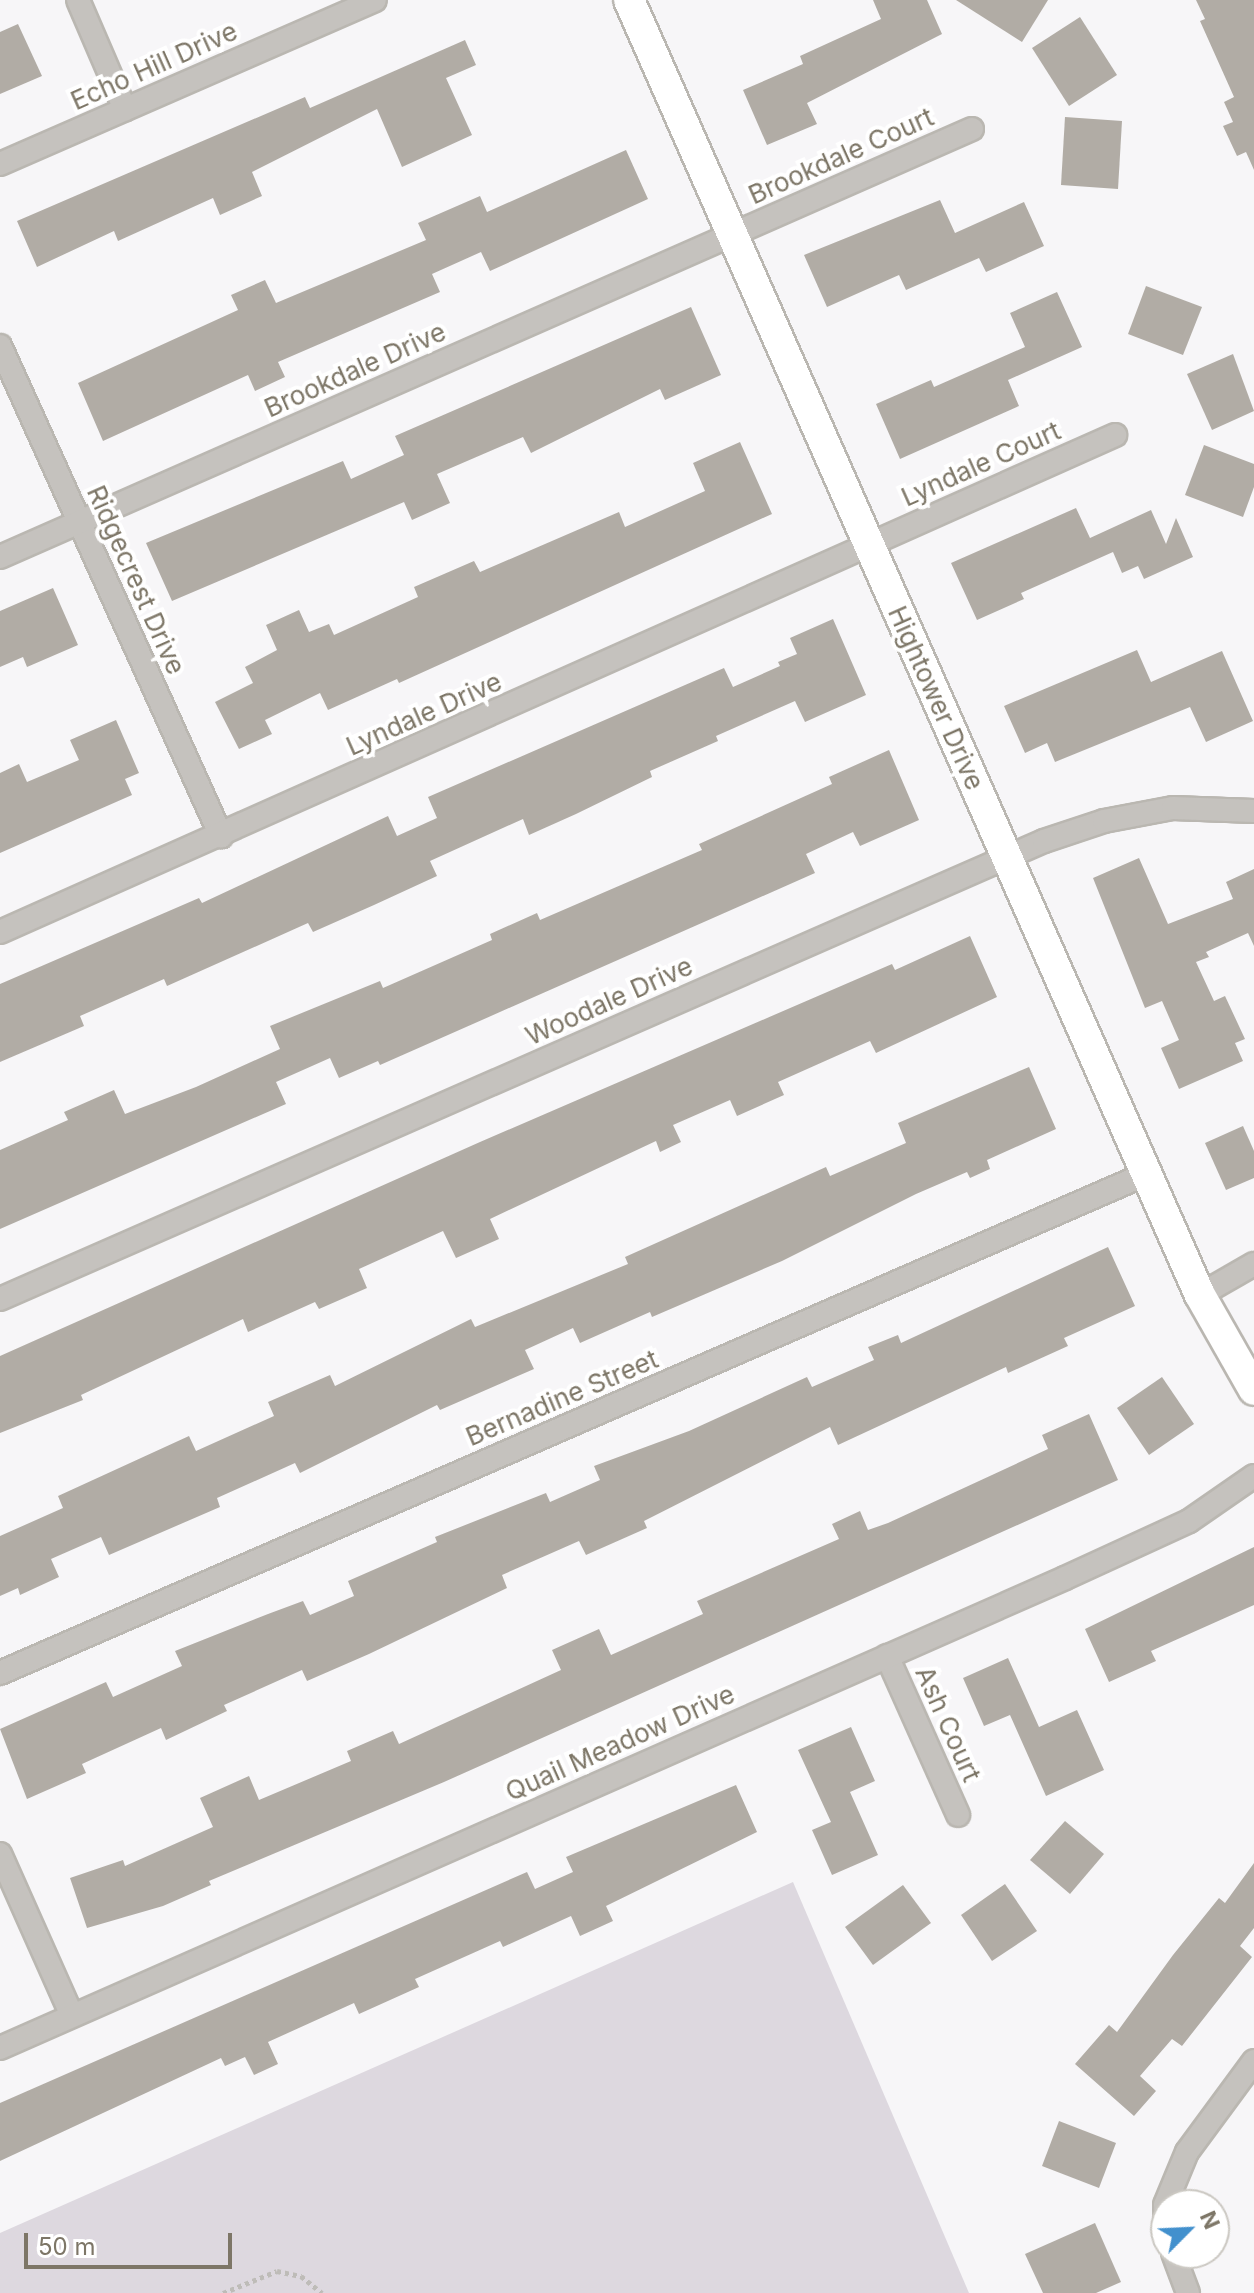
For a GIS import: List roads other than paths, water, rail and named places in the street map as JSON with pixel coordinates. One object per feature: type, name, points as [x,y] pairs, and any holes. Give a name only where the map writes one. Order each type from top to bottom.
[{"type":"main road","name":"Hightower Drive","points":[[629,0],[1200,1295],[1254,1390]]},
{"type":"street","points":[[78,0],[125,109]]},
{"type":"street","name":"Echo Hill Drive","points":[[0,164],[375,0]]},
{"type":"street","name":"Brookdale Court","points":[[732,234],[972,129]]},
{"type":"street","name":"Brookdale Drive","points":[[0,557],[732,234]]},
{"type":"street","name":"Ridgecrest Drive","points":[[0,346],[221,836]]},
{"type":"street","name":"Lyndale Court","points":[[869,544],[1115,435]]},
{"type":"street","name":"Lyndale Drive","points":[[0,932],[221,836],[869,544]]},
{"type":"street","name":"Woodale Drive","points":[[0,1299],[1007,857],[1104,821],[1173,808],[1254,811]]},
{"type":"street","name":"Bernadine Street","points":[[0,1673],[1146,1174]]},
{"type":"street","points":[[1200,1295],[1254,1264]]},
{"type":"street","name":"Quail Meadow Drive","points":[[0,2048],[1189,1521],[1254,1476]]},
{"type":"street","name":"Ash Court","points":[[887,1656],[958,1815]]},
{"type":"street","points":[[0,1854],[72,2016]]},
{"type":"street","points":[[1170,2189],[1187,2152],[1254,2061]]},
{"type":"street","points":[[1179,2269],[1188,2293]]}]
